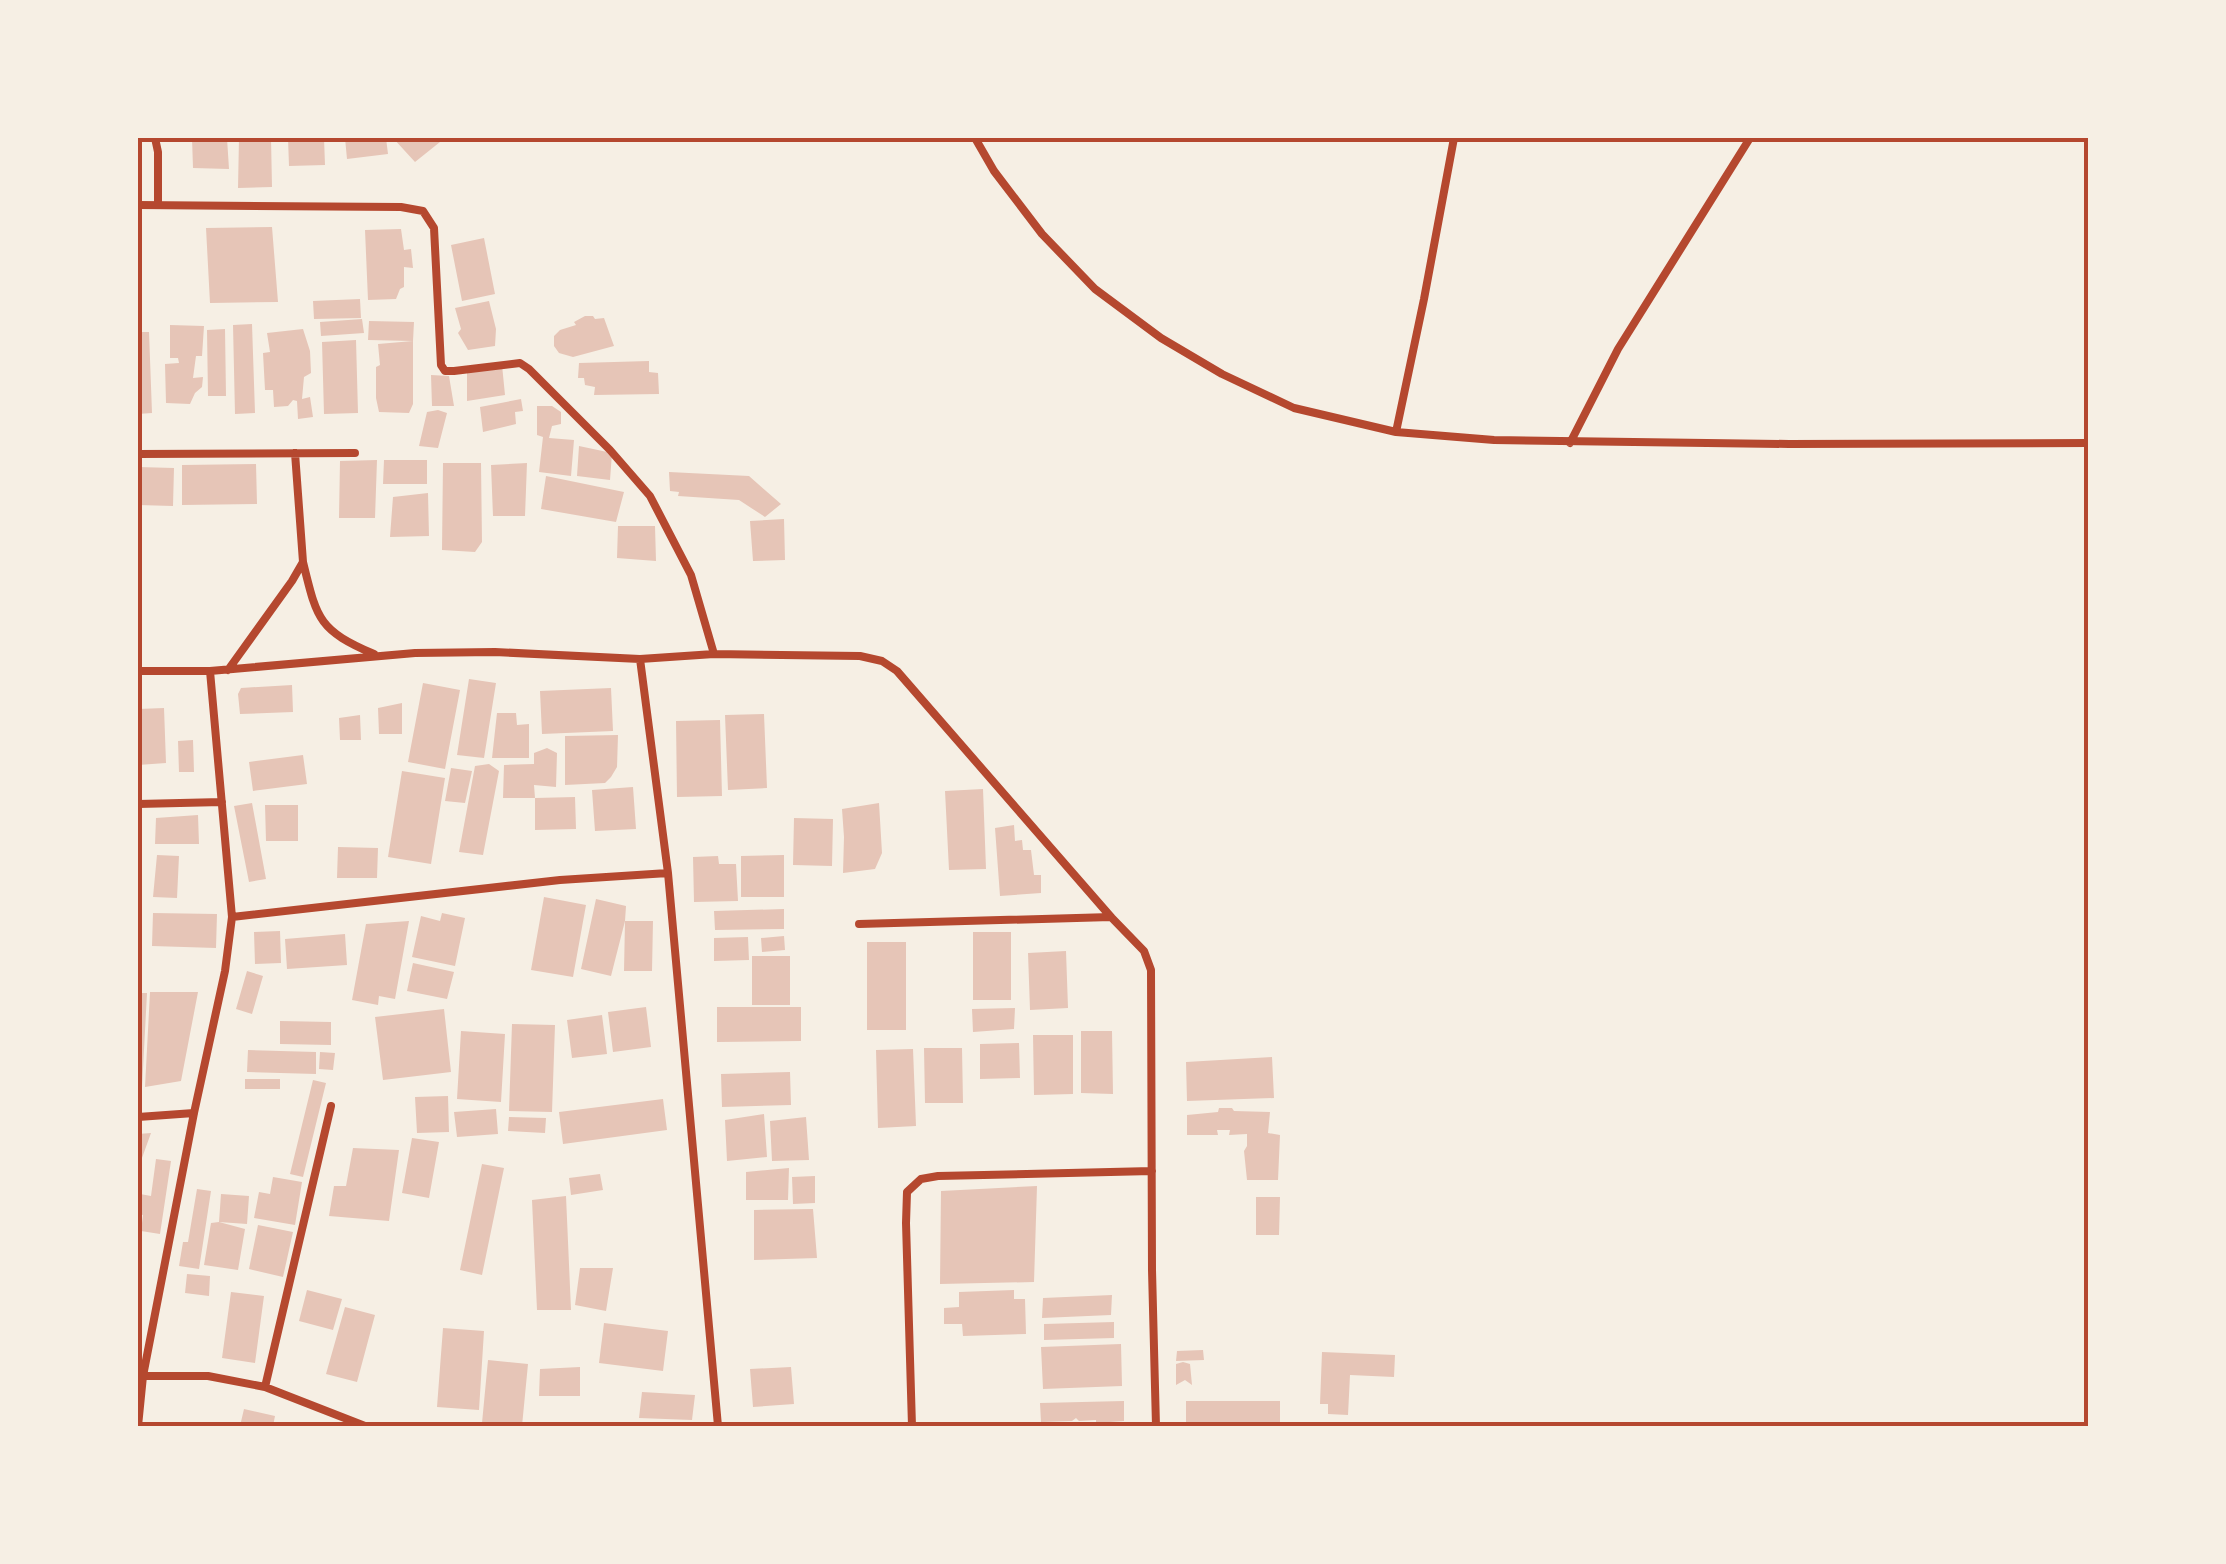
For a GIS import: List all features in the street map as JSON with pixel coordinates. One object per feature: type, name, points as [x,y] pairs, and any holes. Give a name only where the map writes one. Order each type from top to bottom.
[{"type":"street","points":[[155,138],[158,204]]},
{"type":"street","points":[[975,138],[1042,234],[1095,289],[1160,338],[1222,374],[1294,408],[1396,432],[1494,440],[2088,444]]},
{"type":"street","points":[[1396,432],[1454,138]]},
{"type":"street","points":[[1570,443],[1618,349],[1750,138]]},
{"type":"street","points":[[138,205],[400,208],[423,212],[434,228],[440,366],[454,371],[520,362],[610,450],[650,496],[683,559],[714,654]]},
{"type":"street","points":[[295,453],[303,562],[322,623],[343,640],[376,655]]},
{"type":"street","points":[[138,454],[355,454]]},
{"type":"street","points":[[228,670],[303,562]]},
{"type":"street","points":[[138,671],[210,672],[376,655],[495,652],[640,659],[714,654],[860,656],[882,661],[897,672],[1144,952],[1151,970],[1156,1426]]},
{"type":"street","points":[[640,659],[668,873],[718,1426]]},
{"type":"street","points":[[138,1426],[138,1401],[225,971],[232,917],[210,672]]},
{"type":"street","points":[[138,804],[222,802]]},
{"type":"street","points":[[232,917],[560,880],[668,873]]},
{"type":"street","points":[[859,924],[1111,917]]},
{"type":"street","points":[[265,1388],[331,1106]]},
{"type":"street","points":[[138,1117],[194,1114]]},
{"type":"street","points":[[912,1426],[907,1192],[921,1179],[938,1176],[1152,1171]]},
{"type":"street","points":[[143,1376],[208,1376],[265,1388],[364,1426]]},
{"type":"building","points":[[192,138],[227,138],[229,169],[193,168]]},
{"type":"building","points":[[239,138],[271,138],[272,187],[238,188]]},
{"type":"building","points":[[288,138],[324,138],[325,165],[289,166]]},
{"type":"building","points":[[345,138],[386,138],[388,154],[347,159]]},
{"type":"building","points":[[393,138],[445,138],[415,162]]},
{"type":"building","points":[[272,227],[278,302],[210,303],[206,228]]},
{"type":"building","points":[[401,229],[404,250],[411,249],[413,268],[404,267],[404,287],[396,299],[368,300],[365,230]]},
{"type":"building","points":[[484,238],[495,294],[462,301],[451,245]]},
{"type":"building","points":[[141,274],[141,319],[138,319]]},
{"type":"building","points":[[360,299],[361,318],[314,319],[313,301]]},
{"type":"building","points":[[489,301],[496,329],[495,346],[468,350],[458,333],[461,329],[455,308]]},
{"type":"building","points":[[585,316],[604,318],[614,346],[573,357],[559,353],[554,336]]},
{"type":"building","points":[[362,319],[364,333],[321,336],[320,322]]},
{"type":"building","points":[[369,321],[414,322],[413,341],[368,340]]},
{"type":"building","points":[[252,324],[255,413],[235,414],[233,325]]},
{"type":"building","points":[[170,325],[204,326],[202,356],[196,356],[193,378],[203,377],[202,387],[190,404],[166,403],[165,364],[179,363],[178,358],[170,358]]},
{"type":"building","points":[[225,329],[226,396],[208,396],[207,330]]},
{"type":"building","points":[[303,329],[311,373],[304,377],[302,399],[310,397],[313,417],[298,419],[297,401],[274,407],[273,390],[265,390],[263,353],[270,352],[267,333]]},
{"type":"building","points":[[138,332],[149,332],[152,413],[138,414]]},
{"type":"building","points":[[356,340],[358,413],[324,414],[322,342]]},
{"type":"building","points":[[413,341],[413,404],[409,413],[379,412],[378,344]]},
{"type":"building","points":[[649,361],[649,372],[658,373],[659,394],[594,395],[595,387],[578,378],[579,363]]},
{"type":"building","points":[[502,365],[505,395],[467,401],[467,373]]},
{"type":"building","points":[[431,375],[449,376],[454,406],[432,406]]},
{"type":"building","points":[[521,399],[523,411],[515,412],[516,424],[483,432],[480,407]]},
{"type":"building","points":[[537,406],[552,406],[561,412],[561,424],[552,426],[549,438],[574,440],[571,476],[539,472],[543,437],[537,435]]},
{"type":"building","points":[[427,412],[447,413],[438,448],[419,446]]},
{"type":"building","points":[[579,446],[612,453],[610,480],[577,476]]},
{"type":"building","points":[[377,460],[375,518],[339,518],[340,461]]},
{"type":"building","points":[[384,460],[427,460],[427,484],[383,484]]},
{"type":"building","points":[[443,463],[481,463],[482,542],[475,552],[442,550]]},
{"type":"building","points":[[527,463],[525,516],[493,516],[491,465]]},
{"type":"building","points":[[256,464],[257,504],[182,505],[182,465]]},
{"type":"building","points":[[138,467],[174,468],[173,506],[138,505]]},
{"type":"building","points":[[669,472],[749,476],[781,504],[765,517],[739,500],[678,496],[679,492],[670,491]]},
{"type":"building","points":[[546,476],[624,492],[616,522],[541,509]]},
{"type":"building","points":[[428,493],[429,536],[390,537],[393,497]]},
{"type":"building","points":[[784,519],[785,560],[753,561],[750,521]]},
{"type":"building","points":[[618,526],[655,526],[656,561],[617,558]]},
{"type":"building","points":[[469,679],[496,683],[484,758],[457,755]]},
{"type":"building","points":[[423,683],[460,690],[445,769],[408,762]]},
{"type":"building","points":[[292,685],[293,712],[240,714],[241,688]]},
{"type":"building","points":[[611,688],[613,731],[542,734],[540,691]]},
{"type":"building","points":[[402,703],[402,734],[379,734],[378,708]]},
{"type":"building","points":[[164,708],[166,763],[138,765],[138,709]]},
{"type":"building","points":[[497,713],[516,713],[517,725],[529,724],[529,758],[492,758]]},
{"type":"building","points":[[764,714],[767,788],[728,790],[725,715]]},
{"type":"building","points":[[360,715],[361,740],[340,740],[339,718]]},
{"type":"building","points":[[720,720],[722,796],[677,797],[676,721]]},
{"type":"building","points":[[618,735],[617,767],[605,783],[565,785],[565,736]]},
{"type":"building","points":[[193,740],[194,772],[179,772],[178,741]]},
{"type":"building","points":[[547,748],[557,753],[556,787],[534,785],[535,798],[503,798],[504,765],[534,764],[534,753]]},
{"type":"building","points":[[303,755],[307,784],[253,791],[249,762]]},
{"type":"building","points":[[489,764],[499,771],[483,855],[459,852],[475,766]]},
{"type":"building","points":[[451,768],[472,771],[465,803],[445,801]]},
{"type":"building","points":[[402,771],[445,778],[431,864],[388,857]]},
{"type":"building","points":[[633,787],[636,829],[595,831],[592,790]]},
{"type":"building","points":[[983,789],[986,869],[949,870],[945,791]]},
{"type":"building","points":[[575,797],[576,829],[535,830],[535,798]]},
{"type":"building","points":[[252,803],[266,879],[249,882],[234,806]]},
{"type":"building","points":[[879,803],[882,853],[875,869],[843,873],[842,809]]},
{"type":"building","points":[[265,805],[298,805],[298,841],[266,841]]},
{"type":"building","points":[[198,815],[199,844],[155,844],[156,818]]},
{"type":"building","points":[[794,818],[833,819],[832,866],[793,865]]},
{"type":"building","points":[[1014,825],[1015,841],[1022,840],[1023,850],[1031,850],[1034,875],[1041,875],[1041,893],[1000,896],[995,828]]},
{"type":"building","points":[[338,847],[378,848],[377,878],[337,878]]},
{"type":"building","points":[[157,855],[179,856],[177,898],[153,897]]},
{"type":"building","points":[[784,855],[784,897],[741,897],[741,856]]},
{"type":"building","points":[[718,856],[719,864],[736,864],[738,901],[694,902],[693,857]]},
{"type":"building","points":[[544,897],[586,905],[573,977],[531,970]]},
{"type":"building","points":[[596,899],[626,906],[611,976],[581,969]]},
{"type":"building","points":[[784,909],[784,929],[715,930],[714,911]]},
{"type":"building","points":[[153,913],[217,914],[216,948],[152,946]]},
{"type":"building","points":[[442,913],[465,918],[455,966],[412,957],[421,916],[440,921]]},
{"type":"building","points":[[409,921],[395,999],[379,996],[378,1005],[352,1000],[366,924]]},
{"type":"building","points":[[625,921],[653,921],[652,971],[624,971]]},
{"type":"building","points":[[280,931],[281,963],[255,964],[254,932]]},
{"type":"building","points":[[973,932],[1011,932],[1011,1000],[973,1000]]},
{"type":"building","points":[[345,934],[347,965],[287,969],[285,939]]},
{"type":"building","points":[[784,936],[785,950],[762,952],[761,938]]},
{"type":"building","points":[[748,937],[749,960],[714,961],[714,938]]},
{"type":"building","points":[[867,942],[906,942],[906,1030],[867,1030]]},
{"type":"building","points":[[1066,951],[1068,1008],[1030,1010],[1028,953]]},
{"type":"building","points":[[752,956],[790,956],[790,1005],[752,1005]]},
{"type":"building","points":[[413,963],[454,972],[447,999],[407,991]]},
{"type":"building","points":[[247,971],[263,976],[252,1014],[236,1009]]},
{"type":"building","points":[[150,992],[198,992],[181,1081],[145,1087]]},
{"type":"building","points":[[138,993],[147,993],[142,1088],[138,1088]]},
{"type":"building","points":[[646,1007],[651,1047],[613,1052],[608,1012]]},
{"type":"building","points":[[717,1007],[801,1007],[801,1041],[717,1042]]},
{"type":"building","points":[[1015,1008],[1014,1029],[973,1032],[972,1009]]},
{"type":"building","points":[[444,1009],[451,1072],[383,1080],[375,1017]]},
{"type":"building","points":[[602,1015],[607,1054],[572,1058],[567,1020]]},
{"type":"building","points":[[280,1021],[331,1022],[331,1045],[280,1044]]},
{"type":"building","points":[[512,1024],[555,1025],[552,1112],[509,1111]]},
{"type":"building","points":[[461,1031],[505,1034],[501,1102],[457,1099]]},
{"type":"building","points":[[1081,1031],[1112,1031],[1113,1094],[1081,1093]]},
{"type":"building","points":[[1033,1035],[1073,1035],[1073,1094],[1034,1095]]},
{"type":"building","points":[[1019,1043],[1020,1078],[980,1079],[980,1044]]},
{"type":"building","points":[[924,1048],[962,1048],[963,1103],[925,1103]]},
{"type":"building","points":[[913,1049],[916,1126],[878,1128],[876,1050]]},
{"type":"building","points":[[248,1050],[316,1052],[316,1074],[247,1072]]},
{"type":"building","points":[[320,1052],[335,1053],[333,1070],[319,1069]]},
{"type":"building","points":[[1272,1057],[1274,1098],[1187,1101],[1186,1062]]},
{"type":"building","points":[[790,1072],[791,1105],[722,1107],[721,1074]]},
{"type":"building","points":[[245,1079],[280,1079],[280,1089],[245,1089]]},
{"type":"building","points":[[313,1080],[326,1083],[303,1177],[290,1174]]},
{"type":"building","points":[[448,1096],[449,1132],[417,1133],[415,1097]]},
{"type":"building","points":[[663,1099],[667,1130],[563,1144],[559,1112]]},
{"type":"building","points":[[1219,1108],[1270,1112],[1268,1133],[1280,1135],[1278,1180],[1247,1180],[1247,1134],[1229,1135],[1230,1130],[1217,1130],[1218,1135],[1187,1135],[1187,1115],[1218,1112]]},
{"type":"building","points":[[496,1109],[498,1134],[457,1137],[454,1112]]},
{"type":"building","points":[[764,1114],[767,1157],[727,1161],[725,1120]]},
{"type":"building","points":[[509,1117],[546,1118],[545,1133],[508,1131]]},
{"type":"building","points":[[806,1117],[809,1160],[772,1161],[770,1121]]},
{"type":"building","points":[[151,1133],[138,1169],[138,1134]]},
{"type":"building","points":[[412,1138],[439,1142],[429,1198],[402,1193]]},
{"type":"building","points":[[353,1148],[399,1150],[389,1221],[329,1216],[334,1186],[346,1186]]},
{"type":"building","points":[[156,1159],[171,1161],[160,1234],[141,1231],[143,1215],[138,1214],[140,1194],[151,1196]]},
{"type":"building","points":[[482,1164],[504,1168],[482,1275],[460,1270]]},
{"type":"building","points":[[789,1168],[788,1200],[746,1200],[746,1172]]},
{"type":"building","points":[[600,1174],[603,1190],[571,1195],[569,1178]]},
{"type":"building","points":[[815,1176],[815,1203],[793,1204],[792,1177]]},
{"type":"building","points":[[273,1177],[302,1182],[295,1225],[254,1218],[259,1192],[270,1194]]},
{"type":"building","points":[[1037,1186],[1034,1282],[940,1284],[941,1191]]},
{"type":"building","points":[[197,1189],[211,1191],[199,1269],[179,1266],[183,1242],[188,1242]]},
{"type":"building","points":[[221,1194],[249,1196],[247,1224],[219,1222]]},
{"type":"building","points":[[566,1196],[571,1310],[537,1310],[532,1200]]},
{"type":"building","points":[[1256,1197],[1280,1197],[1279,1235],[1256,1235]]},
{"type":"building","points":[[813,1209],[817,1258],[754,1260],[754,1210]]},
{"type":"building","points":[[211,1223],[245,1229],[238,1270],[204,1265]]},
{"type":"building","points":[[258,1225],[293,1232],[283,1277],[249,1269]]},
{"type":"building","points":[[580,1268],[613,1268],[606,1311],[575,1305]]},
{"type":"building","points":[[187,1274],[210,1276],[209,1296],[185,1293]]},
{"type":"building","points":[[307,1290],[342,1299],[333,1330],[299,1321]]},
{"type":"building","points":[[1014,1290],[1014,1299],[1025,1299],[1026,1334],[963,1336],[962,1324],[944,1324],[944,1308],[959,1307],[959,1292]]},
{"type":"building","points":[[231,1292],[264,1296],[255,1363],[222,1358]]},
{"type":"building","points":[[1112,1295],[1111,1315],[1042,1318],[1043,1298]]},
{"type":"building","points":[[345,1307],[375,1315],[357,1382],[326,1374]]},
{"type":"building","points":[[1114,1322],[1114,1338],[1044,1340],[1044,1324]]},
{"type":"building","points":[[604,1323],[668,1331],[663,1371],[599,1363]]},
{"type":"building","points":[[443,1328],[484,1331],[479,1410],[437,1407]]},
{"type":"building","points":[[1121,1344],[1122,1386],[1043,1389],[1041,1347]]},
{"type":"building","points":[[1203,1350],[1204,1360],[1176,1361],[1177,1351]]},
{"type":"building","points":[[1322,1352],[1395,1355],[1394,1377],[1350,1375],[1348,1415],[1328,1414],[1328,1404],[1320,1404]]},
{"type":"building","points":[[488,1360],[528,1364],[522,1426],[482,1423]]},
{"type":"building","points":[[1176,1364],[1190,1364],[1192,1385],[1185,1380],[1176,1385]]},
{"type":"building","points":[[580,1367],[580,1396],[539,1396],[540,1369]]},
{"type":"building","points":[[791,1367],[794,1404],[753,1407],[750,1369]]},
{"type":"building","points":[[642,1392],[695,1395],[692,1420],[639,1418]]},
{"type":"building","points":[[1124,1401],[1124,1421],[1096,1423],[1076,1418],[1041,1422],[1040,1403]]},
{"type":"building","points":[[1186,1401],[1280,1401],[1280,1426],[1186,1426]]},
{"type":"building","points":[[244,1409],[275,1416],[273,1426],[240,1426]]}]
